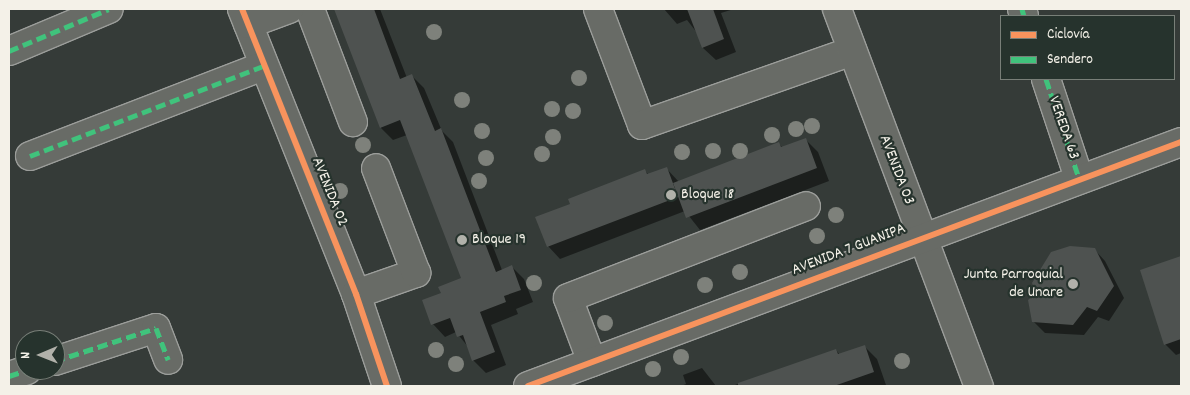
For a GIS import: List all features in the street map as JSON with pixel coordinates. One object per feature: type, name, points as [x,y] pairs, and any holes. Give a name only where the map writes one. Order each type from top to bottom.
[{"type":"street","points":[[9,51],[109,9]]},
{"type":"street","points":[[245,16],[289,9]]},
{"type":"street","points":[[310,9],[353,122]]},
{"type":"street","points":[[598,9],[642,125],[852,51]]},
{"type":"street","name":"AVENIDA 03","points":[[837,9],[979,386]]},
{"type":"street","name":"AVENIDA 02","points":[[245,16],[263,66],[356,294],[387,386]]},
{"type":"street","points":[[30,156],[263,66]]},
{"type":"street","name":"VEREDA 63","points":[[1046,80],[1080,178]]},
{"type":"street","name":"AVENIDA 7 GUANIPA","points":[[528,386],[922,237],[1181,142]]},
{"type":"street","points":[[356,294],[416,273],[376,168]]},
{"type":"street","points":[[592,362],[568,298],[806,206]]},
{"type":"street","points":[[65,358],[156,328],[168,360]]},
{"type":"building","name":"Bloque 19","points":[[334,9],[374,9],[400,79],[412,74],[435,131],[441,128],[496,272],[512,265],[521,290],[504,296],[506,302],[480,312],[495,352],[472,361],[463,335],[457,337],[450,318],[431,325],[422,300],[441,293],[438,287],[461,278],[400,120],[380,128]]},
{"type":"building","points":[[687,9],[713,9],[724,39],[702,48]]},
{"type":"building","points":[[806,138],[817,168],[686,218],[673,183],[779,142],[781,147]]},
{"type":"building","points":[[667,167],[678,197],[547,247],[535,217],[570,204],[568,199],[645,169],[647,174]]},
{"type":"building","name":"Junta Parroquial de Unare","points":[[1070,246],[1095,248],[1114,286],[1097,311],[1087,307],[1073,325],[1032,322],[1028,300],[1036,293],[1032,283],[1051,252]]},
{"type":"building","points":[[1181,256],[1181,339],[1164,345],[1140,270]]},
{"type":"building","points":[[865,345],[874,372],[834,386],[738,386],[738,383],[836,349],[838,354]]},
{"type":"marked path","points":[[9,51],[109,9]]},
{"type":"marked path","points":[[1022,9],[1024,15]]},
{"type":"marked path","points":[[30,156],[263,66]]},
{"type":"marked path","points":[[1046,80],[1079,178]]},
{"type":"marked path","points":[[65,358],[156,328],[168,360]]},
{"type":"marked path","points":[[9,376],[15,374]]},
{"type":"cycle path","points":[[242,9],[356,294],[387,386]]},
{"type":"cycle path","points":[[528,386],[1181,142]]},
{"type":"place","name":"Bloque 18","points":[[671,195]]},
{"type":"place","name":"Bloque 19","points":[[462,240]]},
{"type":"place","name":"Junta Parroquial de Unare","points":[[1073,284]]}]
